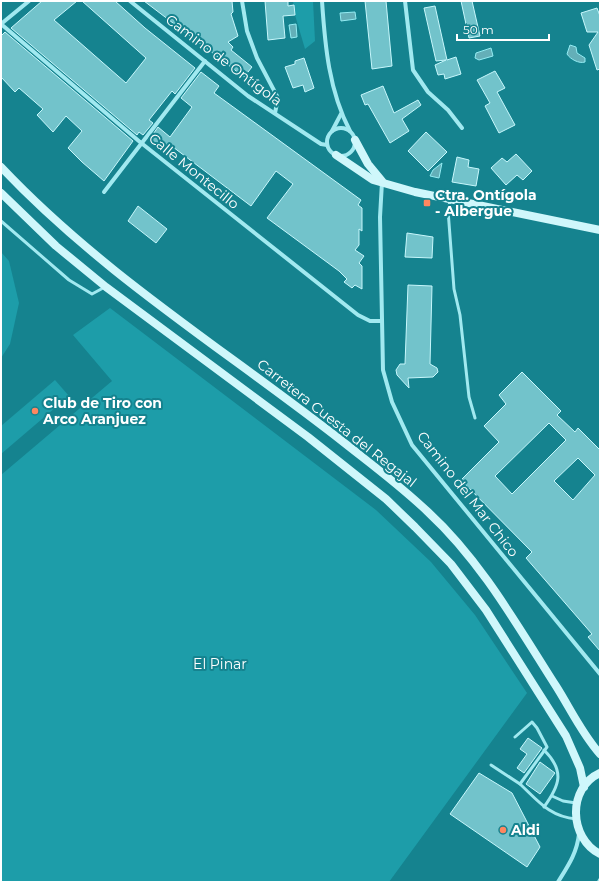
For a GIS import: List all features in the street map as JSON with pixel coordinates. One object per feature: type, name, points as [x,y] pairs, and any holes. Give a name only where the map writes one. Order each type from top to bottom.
[{"type":"main road","points":[[355,140],[368,164],[382,181]]},
{"type":"main road","points":[[336,155],[373,180],[382,181],[415,192],[450,201],[600,230]]},
{"type":"main road","name":"Carretera Cuesta del Regajal","points":[[1,167],[67,232],[118,274],[318,422],[399,486],[430,513],[466,553],[501,599],[600,754]]},
{"type":"main road","name":"Carretera Cuesta del Regajal","points":[[1,193],[56,246],[106,287],[308,437],[380,494],[446,559],[486,610],[566,736],[580,768],[584,787]]},
{"type":"main road","points":[[600,773],[584,787],[576,803],[576,819],[579,832],[586,842],[600,854]]},
{"type":"street","points":[[1,24],[29,1]]},
{"type":"street","name":"Camino de Ontígola","points":[[130,1],[248,96],[320,144],[327,145]]},
{"type":"street","points":[[242,1],[247,31],[257,58],[278,98],[275,113]]},
{"type":"street","points":[[322,1],[331,82],[341,114],[355,140],[353,149],[346,156],[336,155],[328,149],[327,145],[328,136],[332,132],[341,114]]},
{"type":"street","points":[[405,1],[413,70],[428,92],[448,110],[462,128]]},
{"type":"street","name":"Calle Montecillo","points":[[1,24],[140,142],[358,315],[370,321],[381,322]]},
{"type":"street","points":[[104,192],[140,142],[205,61]]},
{"type":"street","points":[[332,132],[340,128],[350,131]]},
{"type":"street","name":"Camino del Mar Chico","points":[[382,181],[380,217],[383,370],[392,402],[412,445],[600,674]]},
{"type":"street","points":[[558,882],[577,848],[579,832]]},
{"type":"lane","points":[[450,201],[448,210],[454,289],[462,323],[469,397],[475,418]]},
{"type":"lane","points":[[1,221],[69,280],[92,294],[106,287]]},
{"type":"lane","points":[[516,737],[532,722],[537,728],[547,747],[520,784]]},
{"type":"lane","points":[[544,750],[554,760],[558,772],[558,781],[552,796],[544,807]]},
{"type":"lane","points":[[491,765],[520,784],[544,807],[561,818],[576,819]]},
{"type":"lane","points":[[552,796],[563,801],[576,803]]},
{"type":"green space","points":[[293,1],[313,1],[315,41],[305,49],[295,15]]},
{"type":"green space","points":[[1,252],[9,261],[19,303],[10,344],[1,358]]},
{"type":"green space","name":"El Pinar","points":[[110,308],[376,510],[431,562],[475,615],[527,693],[389,882],[1,882],[1,475],[112,381],[73,335]]},
{"type":"green space","name":"Club de Tiro con Arco Aranjuez","points":[[55,380],[69,396],[1,454],[1,426]]},
{"type":"shaded area","points":[[355,12],[356,19],[341,21],[340,13]]},
{"type":"shaded area","points":[[296,24],[297,37],[291,38],[289,25]]},
{"type":"shaded area","points":[[570,45],[576,47],[577,53],[585,58],[585,62],[577,62],[568,56],[567,54]]},
{"type":"shaded area","points":[[491,48],[493,56],[479,60],[475,58],[476,53]]},
{"type":"shaded area","points":[[442,163],[439,178],[430,176],[433,170]]},
{"type":"building","points":[[42,1],[77,1],[54,20],[126,83],[146,58],[82,1],[115,1],[145,28],[195,68],[175,94],[172,91],[149,120],[153,123],[143,135],[139,132],[137,135],[11,28]]},
{"type":"building","points":[[144,1],[232,1],[233,12],[231,14],[238,36],[228,42],[233,47],[231,50],[252,67],[244,77]]},
{"type":"building","points":[[265,1],[288,1],[288,6],[294,5],[295,15],[283,16],[285,38],[268,40]]},
{"type":"building","points":[[365,1],[386,1],[392,66],[372,69]]},
{"type":"building","points":[[461,1],[472,1],[480,36],[469,38]]},
{"type":"building","points":[[435,6],[447,60],[456,57],[461,74],[445,79],[444,74],[438,75],[435,65],[446,60],[436,61],[424,8]]},
{"type":"building","points":[[597,8],[600,16],[600,69],[597,70],[589,45],[598,32],[587,32],[581,13]]},
{"type":"building","points":[[5,32],[133,141],[104,181],[68,148],[82,131],[66,116],[53,132],[37,115],[43,109],[19,88],[15,92],[1,77],[1,36]]},
{"type":"building","points":[[304,58],[314,88],[305,92],[303,85],[293,88],[285,67],[295,64],[295,61]]},
{"type":"building","points":[[495,71],[505,88],[497,92],[515,125],[499,133],[485,106],[490,103],[477,80]]},
{"type":"building","points":[[201,72],[219,86],[214,93],[361,200],[358,205],[362,208],[362,231],[359,229],[359,245],[355,250],[364,256],[359,263],[362,266],[362,289],[355,285],[352,288],[344,282],[347,279],[339,271],[267,218],[293,184],[276,171],[251,206],[173,147],[168,154],[149,140],[158,127],[170,137],[192,107],[181,98]]},
{"type":"building","points":[[383,86],[394,113],[418,100],[421,105],[402,119],[409,131],[390,143],[368,104],[365,105],[361,95]]},
{"type":"building","points":[[426,132],[447,152],[428,171],[408,151]]},
{"type":"building","points":[[516,154],[532,171],[523,180],[517,175],[506,185],[491,168],[502,158],[507,162]]},
{"type":"building","points":[[457,157],[469,160],[468,167],[479,169],[476,186],[452,182]]},
{"type":"building","points":[[138,206],[167,229],[156,243],[128,221]]},
{"type":"building","points":[[407,233],[433,237],[432,258],[405,257]]},
{"type":"building","points":[[408,285],[432,286],[430,364],[437,368],[438,372],[433,377],[408,378],[409,388],[397,375],[396,370],[400,364],[405,364]]},
{"type":"building","points":[[522,372],[561,411],[557,415],[575,432],[578,428],[600,450],[600,651],[588,637],[592,634],[526,558],[532,552],[461,480],[499,442],[484,426],[506,404],[499,395]],"holes":[[[549,423],[566,440],[512,494],[495,476]],[[578,458],[595,475],[573,500],[554,481]]]},
{"type":"building","points":[[528,738],[542,748],[524,773],[517,768],[527,754],[520,749]]},
{"type":"building","points":[[540,762],[555,773],[540,794],[526,784]]},
{"type":"building","name":"Aldi","points":[[479,773],[512,793],[540,847],[527,867],[450,814]]},
{"type":"place","name":"Ctra. Ontígola - Albergue","points":[[427,203]]},
{"type":"place","name":"Club de Tiro con Arco Aranjuez","points":[[35,411]]},
{"type":"place","name":"Aldi","points":[[503,830]]}]
